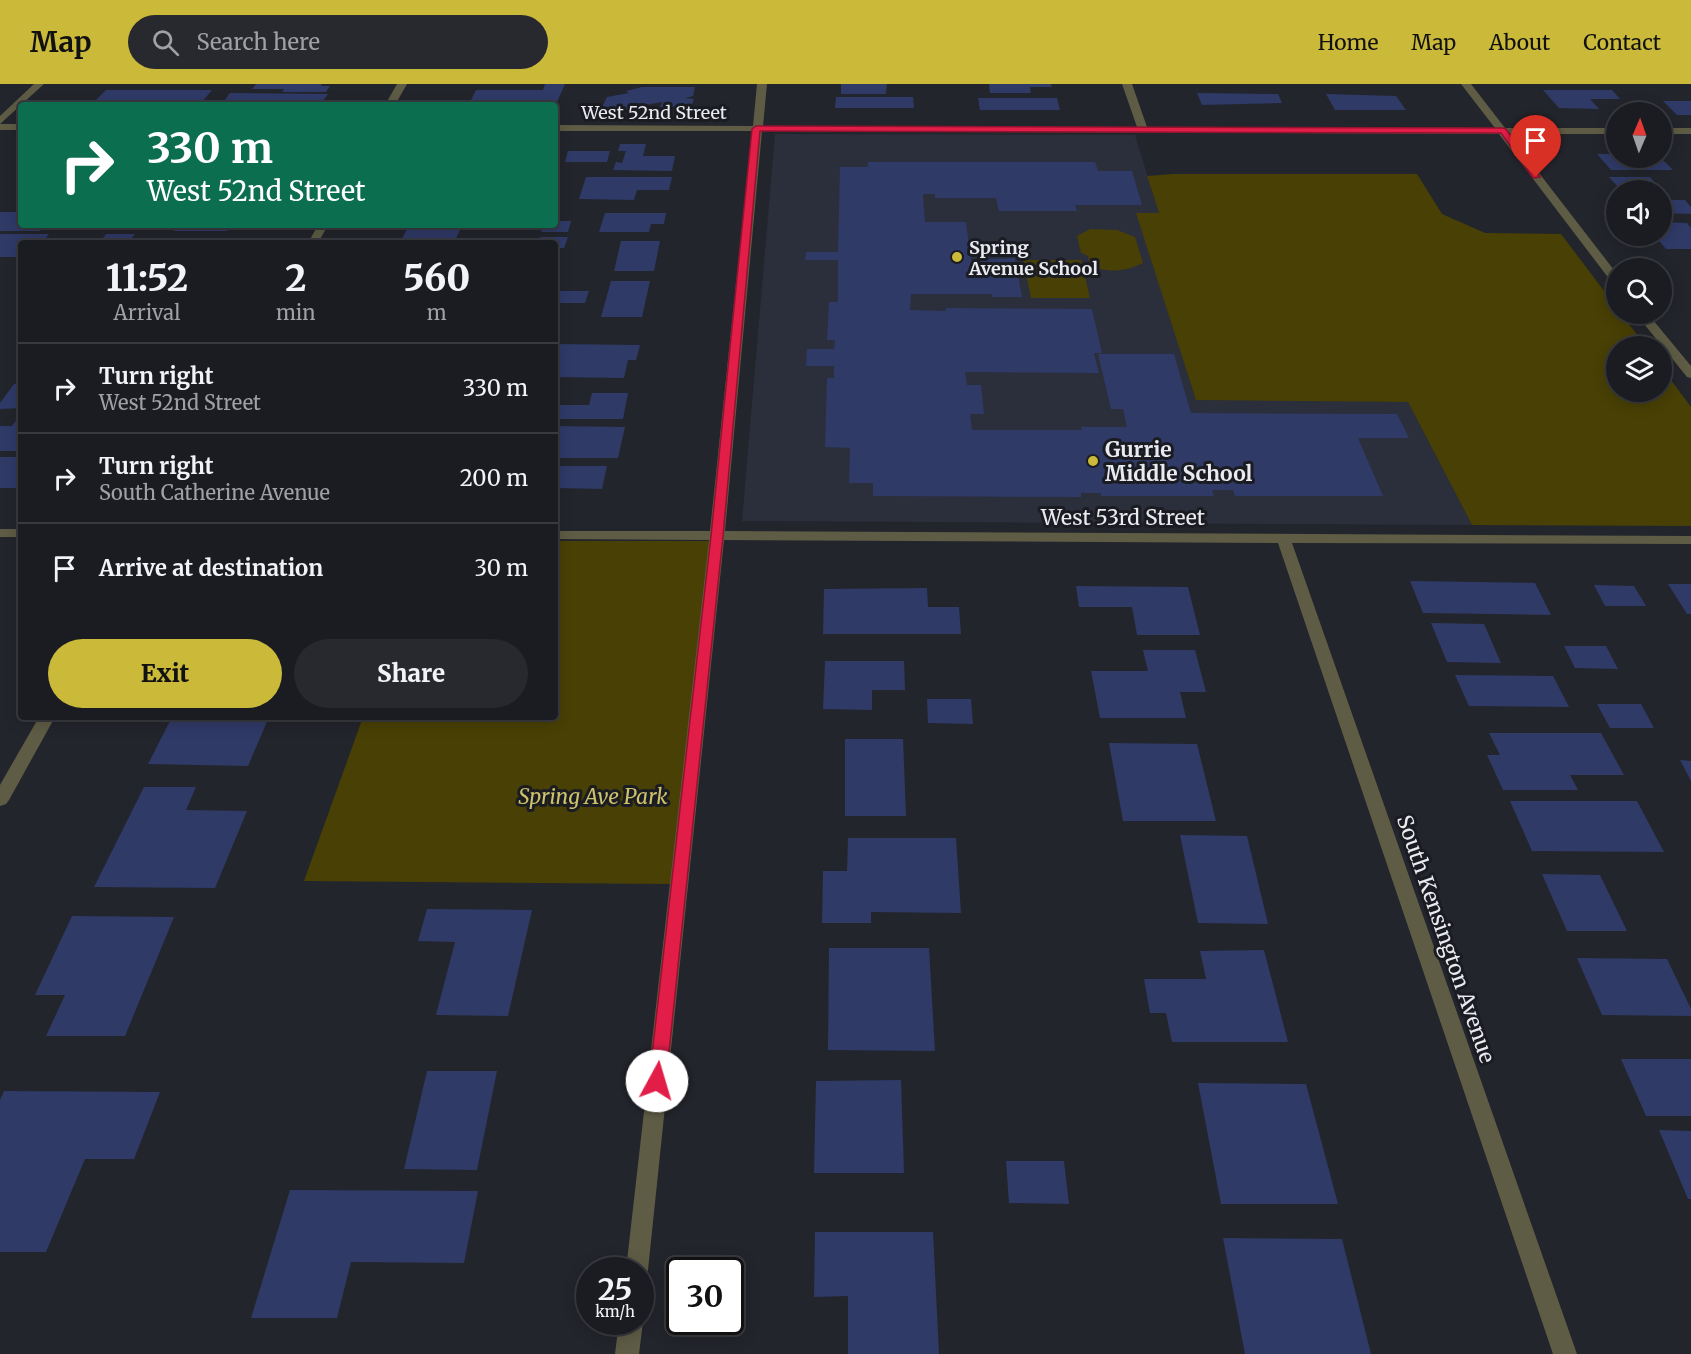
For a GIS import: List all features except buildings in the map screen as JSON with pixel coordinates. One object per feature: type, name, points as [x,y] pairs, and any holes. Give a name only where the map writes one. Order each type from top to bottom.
[{"type":"street","points":[[21,102],[39,84]]},
{"type":"street","points":[[392,102],[402,84]]},
{"type":"street","points":[[638,1257],[717,536],[762,84]]},
{"type":"street","points":[[1127,84],[1143,130]]},
{"type":"street","points":[[1466,84],[1503,130],[1573,228],[1606,268]]},
{"type":"street","points":[[0,122],[18,104]]},
{"type":"street","points":[[0,127],[18,127]]},
{"type":"street","name":"West 52nd Street","points":[[558,128],[1606,131]]},
{"type":"street","points":[[1672,131],[1691,131]]},
{"type":"street","points":[[1650,324],[1691,374]]},
{"type":"street","points":[[0,533],[18,533]]},
{"type":"street","name":"West 53rd Street","points":[[558,535],[1691,540]]},
{"type":"street","name":"South Kensington Avenue","points":[[1284,539],[1565,1354]]},
{"type":"street","points":[[0,800],[44,720]]},
{"type":"street","points":[[627,1354],[629,1335]]},
{"type":"shaded area","name":"Gurrie Middle School","points":[[775,134],[1135,135],[1159,213],[1137,213],[1196,399],[1408,402],[1472,525],[742,521]]},
{"type":"green space","points":[[1173,174],[1417,174],[1442,214],[1485,233],[1561,234],[1606,293],[1606,324],[1629,324],[1638,336],[1606,336],[1606,402],[1672,402],[1672,381],[1691,407],[1691,526],[1472,525],[1408,402],[1196,400],[1136,213],[1159,213],[1147,176]]},
{"type":"green space","points":[[1090,229],[1117,230],[1135,237],[1143,263],[1117,270],[1104,270],[1090,266],[1088,256],[1081,253],[1077,236]]},
{"type":"green space","points":[[1023,260],[1081,260],[1090,298],[1031,298]]},
{"type":"green space","name":"Spring Ave Park","points":[[558,541],[712,541],[671,884],[304,881],[362,720],[558,720]]},
{"type":"place","name":"Spring Avenue School","points":[[957,257]]},
{"type":"place","name":"Gurrie Middle School","points":[[1093,461]]},
{"type":"route","points":[[657,1081],[717,536],[756,129],[1503,130],[1536,177]]}]
